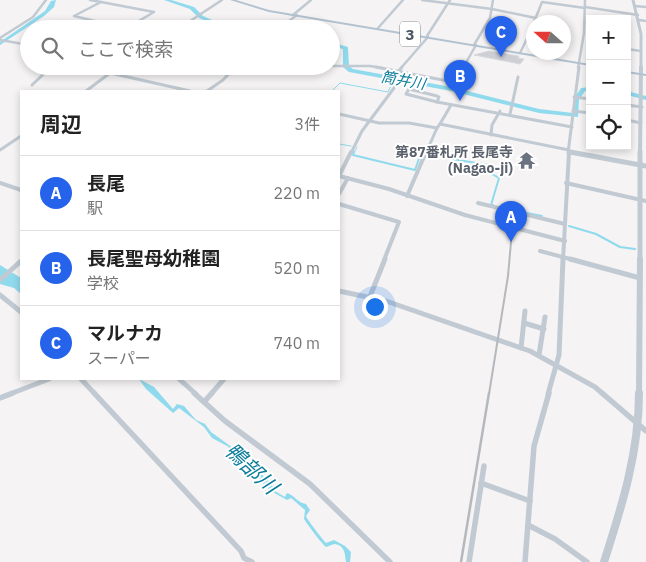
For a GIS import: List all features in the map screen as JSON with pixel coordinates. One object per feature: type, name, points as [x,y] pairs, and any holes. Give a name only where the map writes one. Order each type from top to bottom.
[{"type":"main road","name":"3","points":[[232,0],[295,15],[327,20]]},
{"type":"main road","name":"3","points":[[340,22],[586,65]]},
{"type":"main road","points":[[631,73],[644,75]]},
{"type":"street","points":[[27,20],[44,5],[46,0]]},
{"type":"street","points":[[90,0],[154,12],[141,20]]},
{"type":"street","points":[[193,20],[222,0]]},
{"type":"street","points":[[289,20],[311,0]]},
{"type":"street","points":[[378,28],[403,0]]},
{"type":"street","points":[[422,0],[449,2],[526,16]]},
{"type":"street","points":[[340,65],[370,66],[397,74],[458,83],[461,71],[488,24],[493,0]]},
{"type":"street","points":[[525,562],[534,446],[548,389],[559,355],[566,183],[575,112],[574,97],[583,41],[585,0]]},
{"type":"street","points":[[604,562],[628,488],[636,452],[639,426],[643,314],[640,278],[644,165],[642,97],[644,75],[641,60],[639,20],[633,0]]},
{"type":"street","points":[[89,20],[74,16],[101,2]]},
{"type":"street","points":[[340,174],[358,137],[396,84],[397,74],[428,37],[449,2]]},
{"type":"street","points":[[537,15],[542,2],[638,15]]},
{"type":"street","points":[[601,10],[602,2]]},
{"type":"street","points":[[635,6],[646,7]]},
{"type":"street","points":[[639,20],[646,20]]},
{"type":"street","points":[[0,39],[20,25]]},
{"type":"street","points":[[0,39],[20,43]]},
{"type":"street","points":[[520,53],[526,41]]},
{"type":"street","points":[[631,49],[641,51]]},
{"type":"street","points":[[641,60],[646,61]]},
{"type":"street","points":[[32,85],[43,75]]},
{"type":"street","points":[[87,90],[107,75]]},
{"type":"street","points":[[123,75],[186,90]]},
{"type":"street","points":[[208,90],[226,75]]},
{"type":"street","points":[[510,114],[513,105],[513,91],[518,77]]},
{"type":"street","points":[[437,102],[440,97],[409,89],[406,94],[437,102],[451,105],[452,103],[572,125]]},
{"type":"street","points":[[574,97],[586,99]]},
{"type":"street","points":[[407,196],[437,128],[451,105]]},
{"type":"street","points":[[631,106],[642,108]]},
{"type":"street","points":[[492,135],[492,125],[500,111]]},
{"type":"street","points":[[575,112],[586,113]]},
{"type":"street","points":[[340,114],[369,120],[409,123],[437,128]]},
{"type":"street","points":[[631,122],[643,127]]},
{"type":"street","points":[[440,124],[644,165]]},
{"type":"street","points":[[0,150],[20,137]]},
{"type":"street","points":[[340,176],[465,214],[565,241]]},
{"type":"street","points":[[340,192],[348,178]]},
{"type":"street","points":[[0,183],[20,190]]},
{"type":"street","points":[[566,183],[643,200]]},
{"type":"street","points":[[478,203],[565,224]]},
{"type":"street","points":[[340,204],[399,222],[369,299]]},
{"type":"street","points":[[540,251],[640,278]]},
{"type":"street","points":[[0,280],[17,267]]},
{"type":"street","points":[[340,291],[369,299],[386,301],[497,341],[522,348],[595,388],[646,431]]},
{"type":"street","points":[[0,295],[20,311]]},
{"type":"street","points":[[522,348],[525,311]]},
{"type":"street","points":[[539,356],[545,317]]},
{"type":"street","points":[[524,323],[544,329]]},
{"type":"street","points":[[0,398],[46,380]]},
{"type":"street","points":[[82,380],[241,551],[243,560],[252,562]]},
{"type":"street","points":[[179,380],[251,441],[310,484],[390,562]]},
{"type":"street","points":[[204,402],[223,380]]},
{"type":"street","points":[[470,562],[484,466]]},
{"type":"street","points":[[481,483],[530,501]]},
{"type":"street","points":[[528,525],[555,539],[587,562]]},
{"type":"water","points":[[56,0],[54,7],[38,20],[32,20],[45,11],[51,1]]},
{"type":"water","points":[[20,28],[20,32],[0,45],[0,42]]},
{"type":"water","points":[[0,265],[20,277],[20,293],[14,288],[0,284]]},
{"type":"water","name":"鴨部川","points":[[140,380],[154,387],[173,409],[177,404],[184,406],[196,420],[205,424],[211,432],[233,448],[271,483],[275,491],[285,497],[287,493],[306,504],[310,510],[306,516],[315,529],[326,543],[334,540],[345,546],[351,552],[350,562],[346,562],[344,550],[340,546],[334,544],[326,547],[321,542],[304,519],[305,510],[291,498],[287,500],[271,491],[228,450],[229,447],[212,438],[204,427],[179,408],[173,413],[146,389]]},
{"type":"building","points":[[489,51],[519,56],[518,58],[524,59],[520,64],[474,55]]},
{"type":"waterway","name":"筒井川","points":[[166,0],[192,8],[201,17],[208,20]]},
{"type":"waterway","name":"筒井川","points":[[340,46],[346,48],[346,67],[351,71],[451,89],[539,111],[576,116],[576,100],[583,89],[586,89]]},
{"type":"waterway","points":[[333,90],[340,83],[388,92],[394,79]]},
{"type":"waterway","name":"筒井川","points":[[631,94],[646,98]]},
{"type":"waterway","points":[[340,144],[351,146]]},
{"type":"waterway","points":[[354,153],[357,147]]},
{"type":"waterway","points":[[354,152],[353,155],[415,170],[421,153]]},
{"type":"waterway","points":[[428,155],[488,165],[485,170],[499,178],[491,205],[493,205]]},
{"type":"waterway","points":[[522,212],[542,216]]},
{"type":"waterway","points":[[569,226],[596,234],[620,247],[635,249]]},
{"type":"railway","points":[[489,394],[508,276],[512,231]]},
{"type":"railway","points":[[461,562],[489,393]]},
{"type":"place","name":"マルナカ","points":[[501,57]]},
{"type":"place","name":"長尾聖母幼稚園","points":[[460,101]]},
{"type":"place","name":"第87番札所 長尾寺 (Nagao-ji)","points":[[527,160]]},
{"type":"place","name":"長尾","points":[[511,242]]}]
